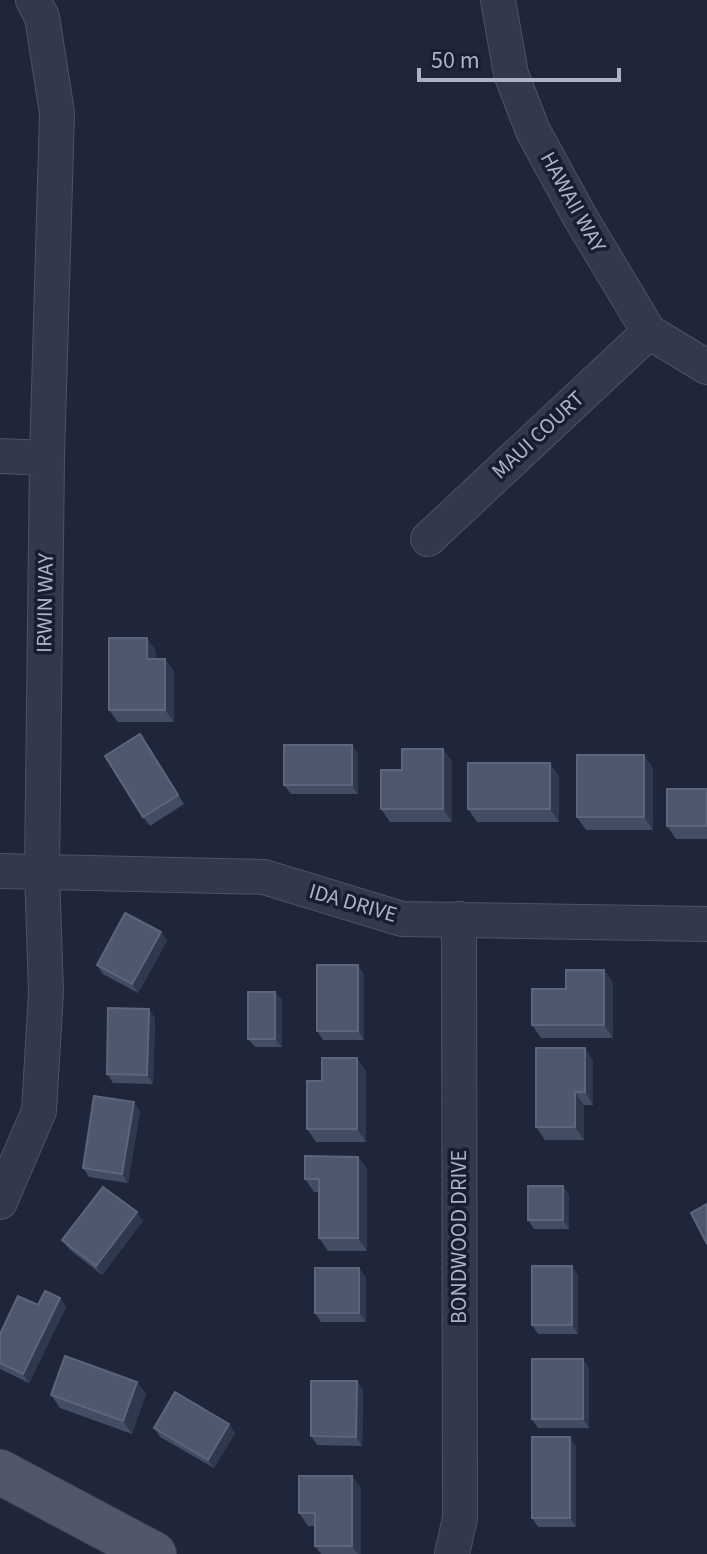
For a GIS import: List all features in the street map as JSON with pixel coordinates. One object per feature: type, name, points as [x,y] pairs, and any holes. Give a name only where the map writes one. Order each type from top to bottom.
[{"type":"main road","points":[[0,1472],[154,1554]]},
{"type":"street","name":"IRWIN WAY","points":[[0,1202],[39,1111],[46,992],[42,872],[47,458],[57,113],[42,17],[33,0]]},
{"type":"street","name":"HAWAII WAY","points":[[498,0],[511,74],[533,131],[580,217],[649,332],[707,367]]},
{"type":"street","name":"MAUI COURT","points":[[428,539],[649,332]]},
{"type":"street","points":[[0,456],[47,458]]},
{"type":"street","name":"IDA DRIVE","points":[[0,871],[264,877],[402,919],[707,924]]},
{"type":"street","name":"BONDWOOD DRIVE","points":[[452,1554],[460,1518],[459,919]]},
{"type":"building","points":[[109,638],[147,638],[147,659],[165,659],[165,710],[109,710]]},
{"type":"building","points":[[140,734],[178,795],[143,817],[105,756]]},
{"type":"building","points":[[284,745],[352,745],[352,785],[284,785]]},
{"type":"building","points":[[402,749],[443,749],[443,809],[381,809],[381,770],[402,770]]},
{"type":"building","points":[[577,755],[644,755],[644,817],[577,817]]},
{"type":"building","points":[[468,763],[550,763],[550,809],[468,809]]},
{"type":"building","points":[[667,789],[707,789],[707,826],[667,826]]},
{"type":"building","points":[[125,913],[161,932],[132,984],[97,965]]},
{"type":"building","points":[[317,965],[358,965],[358,1031],[317,1031]]},
{"type":"building","points":[[566,970],[604,970],[604,1025],[532,1025],[532,989],[566,989]]},
{"type":"building","points":[[248,992],[275,992],[275,1039],[248,1039]]},
{"type":"building","points":[[108,1008],[149,1009],[147,1075],[107,1074]]},
{"type":"building","points":[[536,1048],[585,1048],[585,1092],[575,1092],[575,1127],[536,1127]]},
{"type":"building","points":[[322,1058],[357,1058],[357,1129],[307,1129],[307,1081],[322,1081]]},
{"type":"building","points":[[94,1096],[134,1102],[122,1174],[83,1168]]},
{"type":"building","points":[[305,1156],[358,1157],[358,1238],[319,1238],[319,1179],[305,1179]]},
{"type":"building","points":[[528,1186],[563,1186],[563,1220],[528,1220]]},
{"type":"building","points":[[103,1187],[137,1212],[96,1266],[62,1240]]},
{"type":"building","points":[[707,1204],[707,1244],[691,1213]]},
{"type":"building","points":[[532,1266],[572,1266],[572,1325],[532,1325]]},
{"type":"building","points":[[315,1268],[359,1268],[359,1313],[315,1313]]},
{"type":"building","points":[[45,1291],[60,1298],[23,1374],[0,1363],[0,1334],[18,1296],[38,1305]]},
{"type":"building","points":[[65,1356],[137,1382],[123,1421],[51,1395]]},
{"type":"building","points":[[532,1359],[583,1359],[583,1419],[532,1419]]},
{"type":"building","points":[[311,1381],[357,1381],[356,1437],[311,1436]]},
{"type":"building","points":[[175,1392],[229,1424],[208,1460],[154,1428]]},
{"type":"building","points":[[532,1437],[570,1437],[570,1518],[532,1518]]},
{"type":"building","points":[[299,1476],[352,1476],[352,1546],[315,1546],[315,1513],[299,1513]]}]
